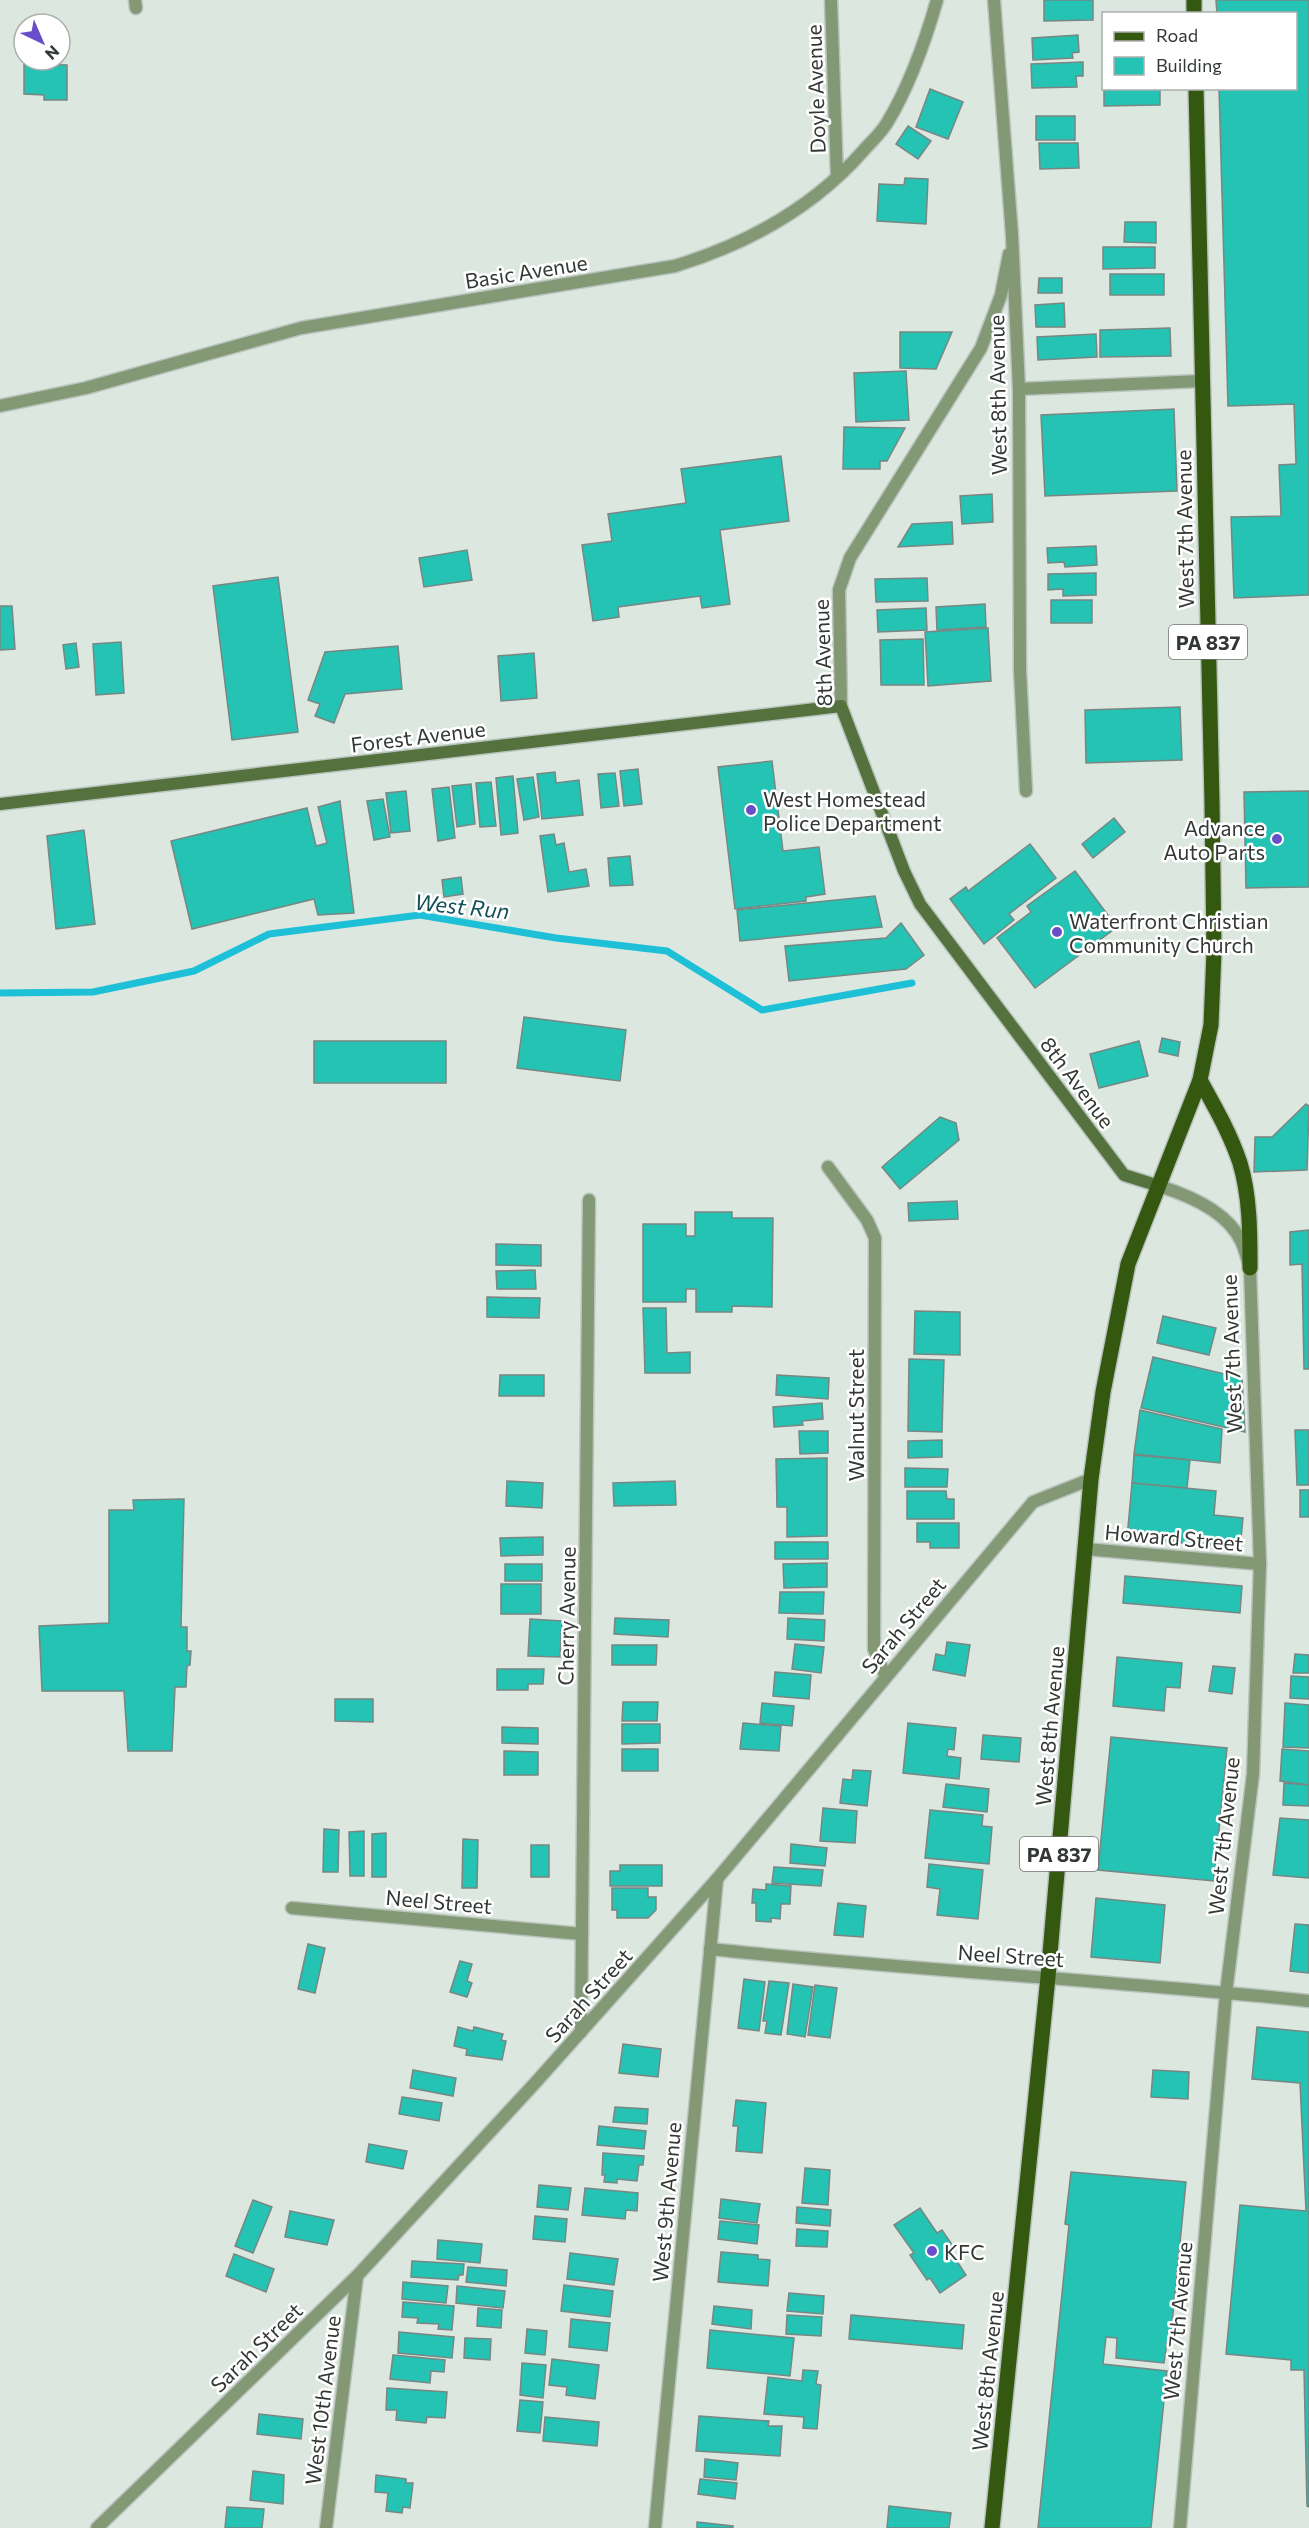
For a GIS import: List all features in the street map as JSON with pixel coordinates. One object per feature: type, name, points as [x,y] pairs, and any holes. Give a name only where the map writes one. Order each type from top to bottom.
[{"type":"main road","name":"West 7th Avenue","points":[[1159,1186],[1200,1080],[1210,1024],[1214,952],[1196,90]]},
{"type":"main road","points":[[1200,1080],[1224,1123],[1240,1164],[1249,1223],[1250,1268]]},
{"type":"main road","name":"West 8th Avenue","points":[[992,2528],[1048,1977],[1091,1479],[1103,1392],[1128,1264],[1159,1186]]},
{"type":"street","name":"Doyle Avenue","points":[[831,0],[837,177]]},
{"type":"street","name":"Basic Avenue","points":[[0,406],[86,388],[301,328],[675,266],[718,253],[804,206],[837,177],[887,124],[926,39],[937,0]]},
{"type":"street","name":"West 8th Avenue","points":[[994,0],[1012,235],[1019,389],[1020,670],[1026,790]]},
{"type":"street","name":"8th Avenue","points":[[1012,235],[1001,295],[981,348],[850,558],[839,590],[841,706],[904,871],[920,904],[1124,1175],[1159,1186]]},
{"type":"street","points":[[1019,389],[1201,381]]},
{"type":"street","name":"Forest Avenue","points":[[0,804],[841,706]]},
{"type":"street","name":"Walnut Street","points":[[828,1167],[867,1220],[875,1238],[874,1649],[885,1675]]},
{"type":"street","name":"West 7th Avenue","points":[[1159,1186],[1190,1196],[1221,1217],[1240,1239],[1250,1268],[1260,1564],[1253,1774],[1226,1993],[1180,2528]]},
{"type":"street","name":"Cherry Avenue","points":[[581,2032],[589,1200]]},
{"type":"street","name":"Sarah Street","points":[[97,2528],[357,2276],[581,2032],[717,1879],[885,1675],[1033,1502],[1091,1479]]},
{"type":"street","name":"Howard Street","points":[[1085,1549],[1260,1564]]},
{"type":"street","name":"West 9th Avenue","points":[[655,2528],[717,1879]]},
{"type":"street","name":"Neel Street","points":[[292,1908],[582,1934]]},
{"type":"street","name":"Neel Street","points":[[710,1949],[866,1965],[1048,1977],[1309,2001]]},
{"type":"street","name":"West 10th Avenue","points":[[326,2528],[357,2276]]},
{"type":"building","points":[[1044,0],[1093,0],[1093,20],[1044,21]]},
{"type":"building","points":[[1216,0],[1309,0],[1309,595],[1234,598],[1231,517],[1281,516],[1279,465],[1296,464],[1294,404],[1228,406],[1219,90],[1297,90],[1297,12],[1217,12]]},
{"type":"building","points":[[1078,35],[1079,52],[1072,53],[1073,58],[1033,60],[1032,38]]},
{"type":"building","points":[[1083,62],[1083,76],[1076,76],[1077,87],[1032,88],[1031,64]]},
{"type":"building","points":[[24,72],[67,72],[67,100],[44,100],[44,95],[24,94]]},
{"type":"building","points":[[930,89],[963,102],[948,139],[916,127]]},
{"type":"building","points":[[1104,90],[1160,90],[1160,105],[1104,106]]},
{"type":"building","points":[[1036,116],[1075,116],[1075,140],[1036,140]]},
{"type":"building","points":[[908,126],[931,141],[918,159],[896,144]]},
{"type":"building","points":[[1039,143],[1078,143],[1079,168],[1040,169]]},
{"type":"building","points":[[905,178],[928,179],[926,224],[877,221],[879,184],[904,185]]},
{"type":"building","points":[[1125,222],[1156,222],[1156,243],[1124,242]]},
{"type":"building","points":[[1103,247],[1155,247],[1155,268],[1103,269]]},
{"type":"building","points":[[1110,274],[1164,274],[1164,295],[1110,295]]},
{"type":"building","points":[[1039,278],[1062,278],[1062,293],[1038,293]]},
{"type":"building","points":[[1064,303],[1065,327],[1036,327],[1035,305]]},
{"type":"building","points":[[1170,328],[1171,356],[1100,357],[1100,330]]},
{"type":"building","points":[[900,332],[952,332],[936,369],[900,368]]},
{"type":"building","points":[[1096,334],[1097,357],[1038,360],[1037,337]]},
{"type":"building","points":[[906,371],[909,420],[856,422],[854,373]]},
{"type":"building","points":[[1174,409],[1177,491],[1045,496],[1041,415]]},
{"type":"building","points":[[844,427],[905,428],[887,461],[880,461],[880,469],[843,469]]},
{"type":"building","points":[[781,456],[789,521],[720,530],[730,604],[702,608],[700,596],[618,607],[619,617],[593,621],[582,545],[612,541],[608,514],[686,503],[681,469]]},
{"type":"building","points":[[992,494],[993,522],[962,524],[960,496]]},
{"type":"building","points":[[952,522],[953,544],[898,547],[912,524]]},
{"type":"building","points":[[1096,546],[1097,565],[1065,567],[1064,562],[1048,563],[1047,548]]},
{"type":"building","points":[[467,550],[472,580],[424,587],[419,558]]},
{"type":"building","points":[[1096,573],[1096,595],[1063,596],[1063,589],[1048,590],[1048,574]]},
{"type":"building","points":[[278,577],[298,732],[232,740],[213,586]]},
{"type":"building","points":[[927,578],[928,601],[876,602],[875,579]]},
{"type":"building","points":[[1051,600],[1092,600],[1092,623],[1051,623]]},
{"type":"building","points":[[985,604],[986,627],[937,630],[936,607]]},
{"type":"building","points":[[0,606],[12,606],[15,649],[0,650]]},
{"type":"building","points":[[926,608],[927,630],[878,632],[877,610]]},
{"type":"building","points":[[988,628],[991,681],[928,686],[925,632]]},
{"type":"building","points":[[923,639],[924,685],[881,685],[880,640]]},
{"type":"building","points":[[121,642],[124,693],[96,695],[93,644]]},
{"type":"building","points":[[76,643],[79,667],[66,669],[63,645]]},
{"type":"building","points":[[398,646],[402,689],[345,694],[334,723],[315,716],[320,704],[308,700],[325,652]]},
{"type":"building","points":[[534,653],[537,698],[501,701],[498,656]]},
{"type":"building","points":[[1180,707],[1182,760],[1086,763],[1085,710]]},
{"type":"building","points":[[772,761],[783,851],[819,847],[825,894],[806,897],[806,901],[735,909],[718,767]]},
{"type":"building","points":[[638,769],[642,804],[624,806],[620,771]]},
{"type":"building","points":[[555,772],[556,783],[579,780],[583,815],[542,819],[537,774]]},
{"type":"building","points":[[615,773],[619,806],[601,808],[598,774]]},
{"type":"building","points":[[513,776],[518,833],[501,835],[496,778]]},
{"type":"building","points":[[533,777],[539,817],[524,820],[517,779]]},
{"type":"building","points":[[491,782],[496,826],[480,827],[476,783]]},
{"type":"building","points":[[471,784],[475,824],[457,827],[452,786]]},
{"type":"building","points":[[449,787],[455,838],[438,841],[432,789]]},
{"type":"building","points":[[406,791],[410,831],[391,833],[386,793]]},
{"type":"building","name":"Advance Auto Parts","points":[[1309,791],[1309,887],[1246,888],[1244,792]]},
{"type":"building","points":[[383,799],[390,837],[374,840],[367,801]]},
{"type":"building","points":[[340,801],[354,913],[318,915],[314,899],[192,929],[171,841],[307,808],[316,846],[327,843],[318,807]]},
{"type":"building","points":[[1114,818],[1125,832],[1093,858],[1082,844]]},
{"type":"building","points":[[84,830],[95,924],[56,929],[47,836]]},
{"type":"building","points":[[554,834],[556,845],[564,843],[569,872],[586,869],[589,886],[548,892],[540,836]]},
{"type":"building","points":[[1030,844],[1056,878],[1009,914],[1014,920],[984,944],[950,899],[966,887],[968,891]]},
{"type":"building","points":[[630,856],[633,885],[610,886],[608,858]]},
{"type":"building","name":"Waterfront Christian Community Church","points":[[1075,871],[1117,927],[1035,988],[997,938],[1031,912],[1027,906]]},
{"type":"building","points":[[461,877],[463,894],[444,897],[442,880]]},
{"type":"building","points":[[875,896],[882,927],[740,941],[737,910]]},
{"type":"building","points":[[901,923],[924,955],[906,969],[789,981],[785,946],[886,938]]},
{"type":"building","points":[[524,1017],[626,1030],[620,1081],[517,1068]]},
{"type":"building","points":[[1162,1038],[1180,1042],[1178,1056],[1159,1052]]},
{"type":"building","points":[[314,1041],[446,1041],[446,1083],[314,1083]]},
{"type":"building","points":[[1139,1041],[1148,1076],[1099,1088],[1090,1054]]},
{"type":"building","points":[[1306,1104],[1309,1106],[1307,1170],[1254,1172],[1255,1137],[1272,1137]]},
{"type":"building","points":[[940,1117],[956,1123],[959,1140],[900,1189],[882,1167]]},
{"type":"building","points":[[957,1201],[958,1219],[909,1221],[908,1203]]},
{"type":"building","points":[[695,1212],[732,1212],[732,1218],[773,1218],[772,1307],[732,1306],[732,1312],[696,1312],[696,1289],[686,1289],[686,1302],[643,1302],[643,1224],[686,1224],[686,1236],[695,1236]]},
{"type":"building","points":[[1309,1230],[1309,1369],[1304,1369],[1302,1264],[1290,1265],[1290,1232]]},
{"type":"building","points":[[496,1244],[541,1245],[541,1266],[496,1265]]},
{"type":"building","points":[[535,1270],[536,1289],[497,1289],[496,1271]]},
{"type":"building","points":[[487,1297],[540,1298],[539,1318],[487,1317]]},
{"type":"building","points":[[643,1308],[666,1308],[667,1353],[690,1352],[690,1373],[645,1373]]},
{"type":"building","points":[[915,1311],[960,1312],[960,1355],[914,1354]]},
{"type":"building","points":[[1163,1316],[1216,1328],[1209,1355],[1157,1343]]},
{"type":"building","points":[[1153,1357],[1242,1378],[1245,1432],[1141,1408]]},
{"type":"building","points":[[909,1359],[944,1360],[942,1432],[908,1431]]},
{"type":"building","points":[[500,1375],[544,1375],[544,1396],[499,1396]]},
{"type":"building","points":[[777,1375],[829,1378],[828,1399],[776,1395]]},
{"type":"building","points":[[822,1403],[823,1419],[802,1421],[803,1425],[774,1427],[773,1407]]},
{"type":"building","points":[[1140,1410],[1222,1429],[1220,1463],[1134,1454]]},
{"type":"building","points":[[1295,1430],[1309,1430],[1309,1485],[1297,1485]]},
{"type":"building","points":[[799,1431],[828,1431],[828,1453],[800,1454]]},
{"type":"building","points":[[942,1440],[942,1457],[908,1458],[908,1441]]},
{"type":"building","points":[[1134,1455],[1190,1460],[1187,1488],[1132,1483]]},
{"type":"building","points":[[827,1458],[827,1536],[787,1537],[787,1507],[777,1507],[776,1459]]},
{"type":"building","points":[[905,1468],[948,1469],[947,1487],[905,1487]]},
{"type":"building","points":[[507,1481],[543,1483],[542,1508],[506,1506]]},
{"type":"building","points":[[675,1481],[676,1505],[614,1506],[613,1483]]},
{"type":"building","points":[[1132,1483],[1216,1491],[1214,1515],[1243,1518],[1240,1548],[1127,1538]]},
{"type":"building","points":[[1300,1490],[1309,1490],[1309,1517],[1300,1517]]},
{"type":"building","points":[[907,1491],[946,1491],[947,1499],[954,1499],[954,1519],[907,1519]]},
{"type":"building","points":[[184,1499],[181,1627],[187,1627],[187,1651],[191,1651],[190,1665],[187,1666],[186,1687],[175,1687],[172,1751],[128,1751],[124,1691],[42,1691],[39,1626],[109,1623],[109,1510],[134,1510],[133,1500]]},
{"type":"building","points":[[917,1523],[959,1523],[959,1548],[930,1548],[930,1542],[917,1542]]},
{"type":"building","points":[[543,1537],[543,1555],[501,1556],[500,1538]]},
{"type":"building","points":[[775,1542],[828,1542],[828,1559],[775,1559]]},
{"type":"building","points":[[827,1563],[827,1587],[784,1588],[783,1564]]},
{"type":"building","points":[[505,1564],[542,1564],[542,1581],[505,1581]]},
{"type":"building","points":[[1125,1576],[1242,1586],[1240,1613],[1123,1603]]},
{"type":"building","points":[[501,1584],[541,1584],[541,1614],[501,1614]]},
{"type":"building","points":[[780,1592],[824,1592],[823,1614],[779,1613]]},
{"type":"building","points":[[615,1618],[669,1620],[668,1637],[614,1634]]},
{"type":"building","points":[[788,1618],[825,1620],[824,1641],[787,1639]]},
{"type":"building","points":[[530,1619],[562,1621],[560,1657],[528,1656]]},
{"type":"building","points":[[947,1642],[970,1645],[965,1676],[933,1670],[936,1654],[945,1656]]},
{"type":"building","points":[[795,1644],[824,1647],[821,1673],[792,1669]]},
{"type":"building","points":[[612,1645],[657,1645],[656,1665],[612,1665]]},
{"type":"building","points":[[1295,1654],[1309,1655],[1309,1673],[1293,1673]]},
{"type":"building","points":[[1117,1657],[1182,1663],[1180,1688],[1166,1687],[1164,1711],[1113,1706]]},
{"type":"building","points":[[1213,1666],[1235,1668],[1232,1694],[1209,1691]]},
{"type":"building","points":[[497,1669],[544,1669],[543,1684],[528,1684],[528,1690],[497,1690]]},
{"type":"building","points":[[775,1672],[811,1675],[809,1699],[773,1696]]},
{"type":"building","points":[[1291,1676],[1309,1677],[1309,1699],[1290,1698]]},
{"type":"building","points":[[335,1699],[373,1699],[373,1722],[335,1721]]},
{"type":"building","points":[[623,1702],[658,1702],[657,1721],[622,1721]]},
{"type":"building","points":[[762,1703],[794,1706],[792,1726],[760,1723]]},
{"type":"building","points":[[1285,1703],[1309,1705],[1309,1748],[1283,1747]]},
{"type":"building","points":[[743,1723],[781,1726],[779,1751],[740,1749]]},
{"type":"building","points":[[908,1723],[956,1728],[954,1750],[948,1749],[947,1756],[961,1758],[959,1779],[903,1773]]},
{"type":"building","points":[[622,1724],[660,1724],[660,1743],[622,1744]]},
{"type":"building","points":[[502,1727],[538,1728],[538,1744],[502,1743]]},
{"type":"building","points":[[983,1735],[1021,1738],[1019,1762],[981,1759]]},
{"type":"building","points":[[1111,1737],[1227,1748],[1214,1881],[1098,1870]]},
{"type":"building","points":[[622,1749],[658,1749],[658,1771],[622,1771]]},
{"type":"building","points":[[1282,1749],[1309,1751],[1309,1785],[1280,1781]]},
{"type":"building","points":[[504,1751],[538,1752],[538,1775],[504,1775]]},
{"type":"building","points":[[853,1770],[871,1771],[867,1806],[840,1803],[843,1779],[852,1780]]},
{"type":"building","points":[[1284,1783],[1309,1785],[1309,1806],[1283,1805]]},
{"type":"building","points":[[946,1784],[989,1789],[987,1812],[943,1807]]},
{"type":"building","points":[[823,1808],[857,1811],[855,1843],[820,1841]]},
{"type":"building","points":[[930,1810],[983,1815],[982,1826],[992,1827],[989,1864],[925,1858]]},
{"type":"building","points":[[1280,1818],[1309,1820],[1309,1878],[1273,1875]]},
{"type":"building","points":[[324,1829],[339,1830],[338,1872],[323,1872]]},
{"type":"building","points":[[364,1831],[364,1876],[350,1876],[349,1832]]},
{"type":"building","points":[[386,1833],[386,1877],[372,1877],[372,1834]]},
{"type":"building","points":[[463,1839],[478,1840],[477,1888],[462,1888]]},
{"type":"building","points":[[791,1844],[827,1848],[825,1866],[790,1863]]},
{"type":"building","points":[[531,1845],[549,1845],[549,1877],[531,1877]]},
{"type":"building","points":[[929,1864],[983,1870],[978,1919],[937,1915],[940,1889],[927,1887]]},
{"type":"building","points":[[620,1865],[662,1865],[662,1886],[610,1886],[610,1871],[620,1871]]},
{"type":"building","points":[[774,1867],[823,1870],[821,1886],[772,1883]]},
{"type":"building","points":[[766,1884],[791,1886],[790,1904],[781,1904],[780,1919],[771,1918],[771,1922],[756,1921],[756,1903],[752,1903],[753,1889],[766,1890]]},
{"type":"building","points":[[612,1888],[648,1888],[648,1897],[656,1897],[656,1910],[648,1918],[617,1918],[617,1910],[612,1910]]},
{"type":"building","points":[[1096,1898],[1165,1905],[1160,1963],[1091,1957]]},
{"type":"building","points":[[838,1903],[866,1906],[863,1937],[834,1935]]},
{"type":"building","points":[[1295,1924],[1309,1925],[1309,1973],[1290,1971]]},
{"type":"building","points":[[308,1944],[325,1948],[315,1993],[298,1989]]},
{"type":"building","points":[[460,1961],[472,1964],[467,1981],[472,1983],[467,1997],[450,1992]]},
{"type":"building","points":[[744,1979],[765,1982],[759,2031],[738,2028]]},
{"type":"building","points":[[769,1981],[789,1983],[781,2035],[765,2033],[767,2021],[763,2021]]},
{"type":"building","points":[[793,1984],[813,1987],[805,2037],[787,2034]]},
{"type":"building","points":[[815,1985],[837,1988],[830,2038],[808,2035]]},
{"type":"building","points":[[458,2027],[473,2031],[474,2027],[503,2034],[501,2040],[506,2041],[502,2060],[466,2055],[467,2049],[454,2046]]},
{"type":"building","points":[[1257,2027],[1309,2032],[1309,2507],[1307,2506],[1304,2370],[1291,2370],[1291,2360],[1226,2354],[1240,2205],[1306,2211],[1300,2083],[1252,2079]]},
{"type":"building","points":[[623,2044],[661,2049],[658,2077],[619,2073]]},
{"type":"building","points":[[413,2070],[456,2078],[453,2096],[410,2088]]},
{"type":"building","points":[[1153,2070],[1189,2072],[1188,2099],[1151,2097]]},
{"type":"building","points":[[402,2097],[442,2103],[439,2121],[399,2114]]},
{"type":"building","points":[[736,2100],[766,2103],[762,2153],[736,2151],[738,2126],[733,2126]]},
{"type":"building","points":[[615,2107],[648,2109],[647,2124],[613,2122]]},
{"type":"building","points":[[599,2126],[646,2131],[644,2149],[597,2145]]},
{"type":"building","points":[[369,2144],[407,2151],[403,2169],[366,2162]]},
{"type":"building","points":[[603,2153],[644,2156],[643,2165],[639,2165],[637,2181],[617,2179],[617,2183],[604,2182]]},
{"type":"building","points":[[805,2168],[830,2170],[828,2205],[802,2203]]},
{"type":"building","points":[[1071,2172],[1186,2182],[1170,2344],[1167,2343],[1164,2363],[1116,2358],[1117,2338],[1106,2337],[1103,2364],[1167,2371],[1151,2528],[1038,2528],[1069,2225],[1065,2224]]},
{"type":"building","points":[[539,2185],[571,2188],[568,2210],[537,2207]]},
{"type":"building","points":[[585,2188],[638,2193],[637,2211],[626,2210],[625,2219],[582,2215]]},
{"type":"building","points":[[721,2199],[760,2204],[757,2223],[719,2218]]},
{"type":"building","points":[[253,2200],[272,2207],[253,2253],[235,2246]]},
{"type":"building","points":[[797,2207],[831,2210],[830,2226],[796,2223]]},
{"type":"building","name":"KFC","points":[[920,2208],[937,2233],[942,2230],[955,2249],[951,2252],[966,2275],[940,2293],[930,2278],[927,2280],[910,2255],[914,2253],[894,2225]]},
{"type":"building","points":[[290,2211],[334,2220],[327,2245],[285,2237]]},
{"type":"building","points":[[535,2216],[567,2219],[565,2242],[533,2239]]},
{"type":"building","points":[[720,2221],[759,2225],[757,2244],[718,2239]]},
{"type":"building","points":[[797,2229],[828,2231],[827,2247],[796,2246]]},
{"type":"building","points":[[438,2240],[482,2244],[480,2263],[437,2259]]},
{"type":"building","points":[[721,2252],[758,2255],[758,2259],[770,2260],[768,2286],[718,2282]]},
{"type":"building","points":[[570,2253],[618,2259],[614,2285],[567,2279]]},
{"type":"building","points":[[234,2254],[274,2269],[266,2292],[226,2276]]},
{"type":"building","points":[[412,2261],[464,2264],[463,2275],[459,2275],[458,2280],[411,2277]]},
{"type":"building","points":[[468,2267],[507,2270],[506,2286],[466,2282]]},
{"type":"building","points":[[403,2282],[448,2286],[446,2303],[402,2299]]},
{"type":"building","points":[[564,2285],[613,2291],[610,2317],[561,2311]]},
{"type":"building","points":[[457,2286],[505,2291],[503,2308],[456,2303]]},
{"type":"building","points":[[789,2293],[824,2296],[823,2314],[787,2311]]},
{"type":"building","points":[[403,2302],[454,2306],[452,2330],[438,2329],[439,2324],[417,2323],[418,2318],[402,2317]]},
{"type":"building","points":[[714,2306],[752,2310],[751,2329],[712,2324]]},
{"type":"building","points":[[478,2308],[502,2310],[501,2328],[477,2326]]},
{"type":"building","points":[[787,2315],[822,2317],[821,2336],[786,2334]]},
{"type":"building","points":[[851,2315],[964,2325],[962,2349],[849,2339]]},
{"type":"building","points":[[571,2319],[610,2323],[607,2351],[569,2347]]},
{"type":"building","points":[[527,2329],[547,2331],[545,2355],[525,2353]]},
{"type":"building","points":[[710,2330],[794,2338],[790,2376],[707,2368]]},
{"type":"building","points":[[399,2332],[454,2337],[452,2358],[398,2353]]},
{"type":"building","points":[[465,2338],[491,2339],[490,2360],[464,2358]]},
{"type":"building","points":[[393,2355],[445,2360],[444,2372],[431,2371],[430,2383],[390,2379]]},
{"type":"building","points":[[552,2359],[599,2365],[595,2399],[566,2395],[567,2387],[549,2385]]},
{"type":"building","points":[[522,2363],[546,2365],[543,2398],[520,2395]]},
{"type":"building","points":[[803,2370],[818,2371],[816,2384],[821,2385],[817,2429],[803,2428],[804,2417],[764,2414],[768,2377],[802,2381]]},
{"type":"building","points":[[387,2388],[447,2392],[445,2418],[427,2417],[426,2423],[396,2420],[397,2410],[386,2410]]},
{"type":"building","points":[[520,2400],[543,2402],[540,2433],[517,2431]]},
{"type":"building","points":[[259,2414],[303,2419],[301,2439],[257,2434]]},
{"type":"building","points":[[699,2416],[769,2421],[768,2426],[782,2426],[780,2456],[696,2451]]},
{"type":"building","points":[[545,2417],[599,2422],[597,2446],[543,2441]]},
{"type":"building","points":[[705,2459],[738,2463],[736,2480],[704,2477]]},
{"type":"building","points":[[253,2471],[284,2475],[283,2504],[250,2500]]},
{"type":"building","points":[[376,2475],[406,2479],[406,2483],[413,2483],[410,2508],[403,2507],[402,2513],[386,2511],[388,2493],[375,2492]]},
{"type":"building","points":[[700,2479],[737,2483],[735,2499],[698,2494]]},
{"type":"building","points":[[889,2506],[951,2513],[949,2528],[887,2528]]},
{"type":"building","points":[[227,2507],[264,2509],[262,2528],[225,2528]]},
{"type":"building","points":[[697,2522],[733,2526],[733,2528],[697,2528]]},
{"type":"waterway","name":"West Run","points":[[0,993],[93,992],[194,971],[269,934],[420,915],[556,938],[667,951],[762,1010],[912,983]]},
{"type":"place","name":"West Homestead Police Department","points":[[751,810]]},
{"type":"place","name":"Advance Auto Parts","points":[[1277,839]]},
{"type":"place","name":"Waterfront Christian Community Church","points":[[1057,932]]},
{"type":"place","name":"KFC","points":[[932,2251]]}]
